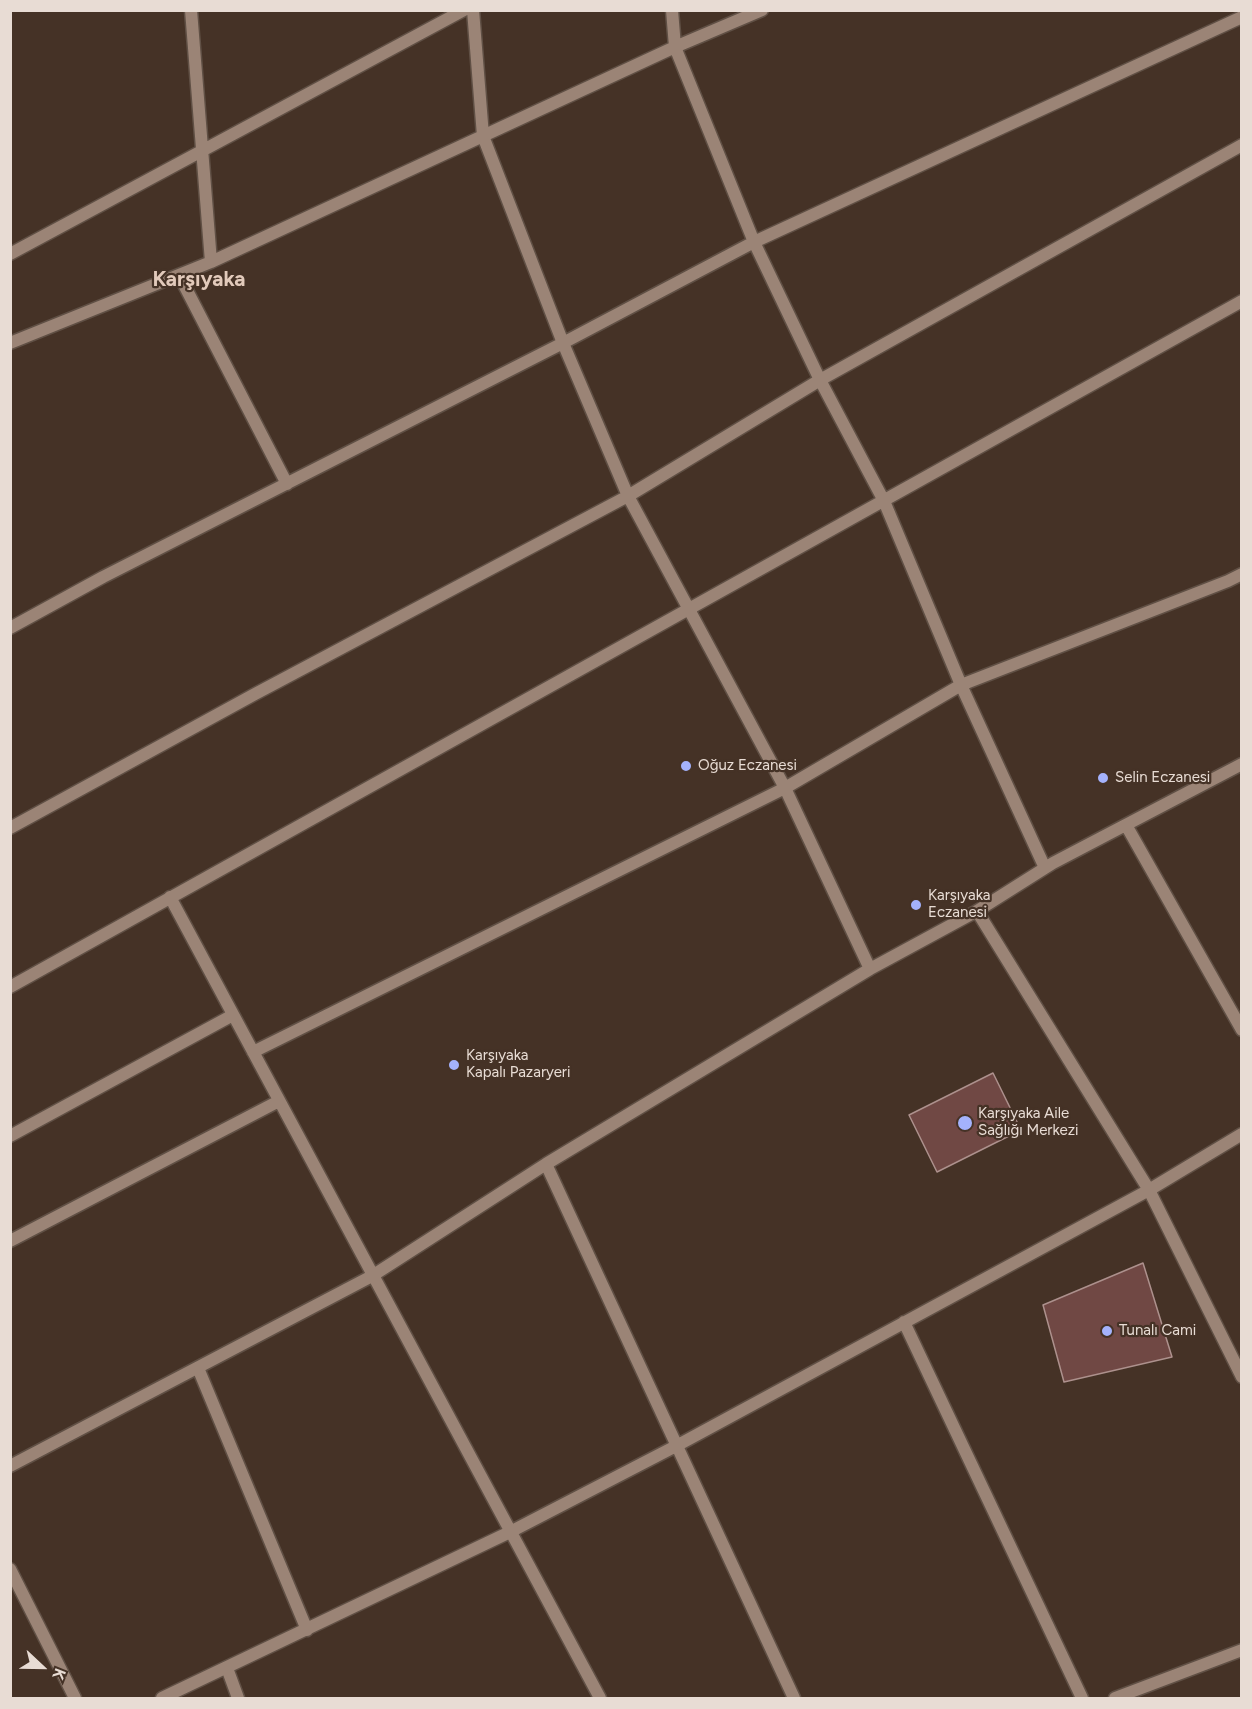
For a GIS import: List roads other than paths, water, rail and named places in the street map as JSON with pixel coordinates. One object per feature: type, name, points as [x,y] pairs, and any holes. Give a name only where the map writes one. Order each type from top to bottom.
[{"type":"street","points":[[191,10],[211,262]]},
{"type":"street","points":[[10,254],[464,10]]},
{"type":"street","points":[[473,10],[483,136],[563,344],[628,496],[785,788],[870,969]]},
{"type":"street","points":[[672,10],[675,47],[754,242],[820,380],[884,501],[961,685],[1045,868]]},
{"type":"street","points":[[10,343],[211,262],[675,47],[762,10]]},
{"type":"street","points":[[10,628],[103,577],[563,344],[754,242],[1242,17]]},
{"type":"street","points":[[10,828],[255,694],[628,496],[820,380],[1242,145]]},
{"type":"street","points":[[179,275],[286,484]]},
{"type":"street","points":[[10,987],[1242,301]]},
{"type":"street","points":[[253,1052],[785,788],[961,685],[1242,574]]},
{"type":"street","points":[[10,1466],[372,1276],[546,1164],[870,969],[977,911],[1045,868],[1242,764]]},
{"type":"street","points":[[1126,825],[1242,1030]]},
{"type":"street","points":[[170,897],[600,1698]]},
{"type":"street","points":[[977,911],[1149,1190],[1242,1377]]},
{"type":"street","points":[[10,1136],[233,1015]]},
{"type":"street","points":[[10,1241],[279,1101]]},
{"type":"street","points":[[162,1698],[510,1532],[678,1445],[1149,1190],[1242,1134]]},
{"type":"street","points":[[546,1164],[794,1698]]},
{"type":"street","points":[[904,1322],[1082,1698]]},
{"type":"street","points":[[198,1368],[307,1630]]},
{"type":"street","points":[[10,1569],[75,1698]]},
{"type":"street","points":[[1115,1698],[1134,1695],[1242,1650]]},
{"type":"street","points":[[227,1668],[238,1698]]},
{"type":"place","name":"Oğuz Eczanesi","points":[[686,766]]},
{"type":"place","name":"Selin Eczanesi","points":[[1103,778]]},
{"type":"place","name":"Karşıyaka Eczanesi","points":[[916,905]]},
{"type":"place","name":"Karşıyaka Kapalı Pazaryeri","points":[[454,1065]]},
{"type":"place","name":"Karşıyaka Aile Sağlığı Merkezi","points":[[965,1123]]},
{"type":"place","name":"Tunalı Cami","points":[[1107,1331]]},
{"type":"district","name":"Karşıyaka","points":[[199,280]]}]
